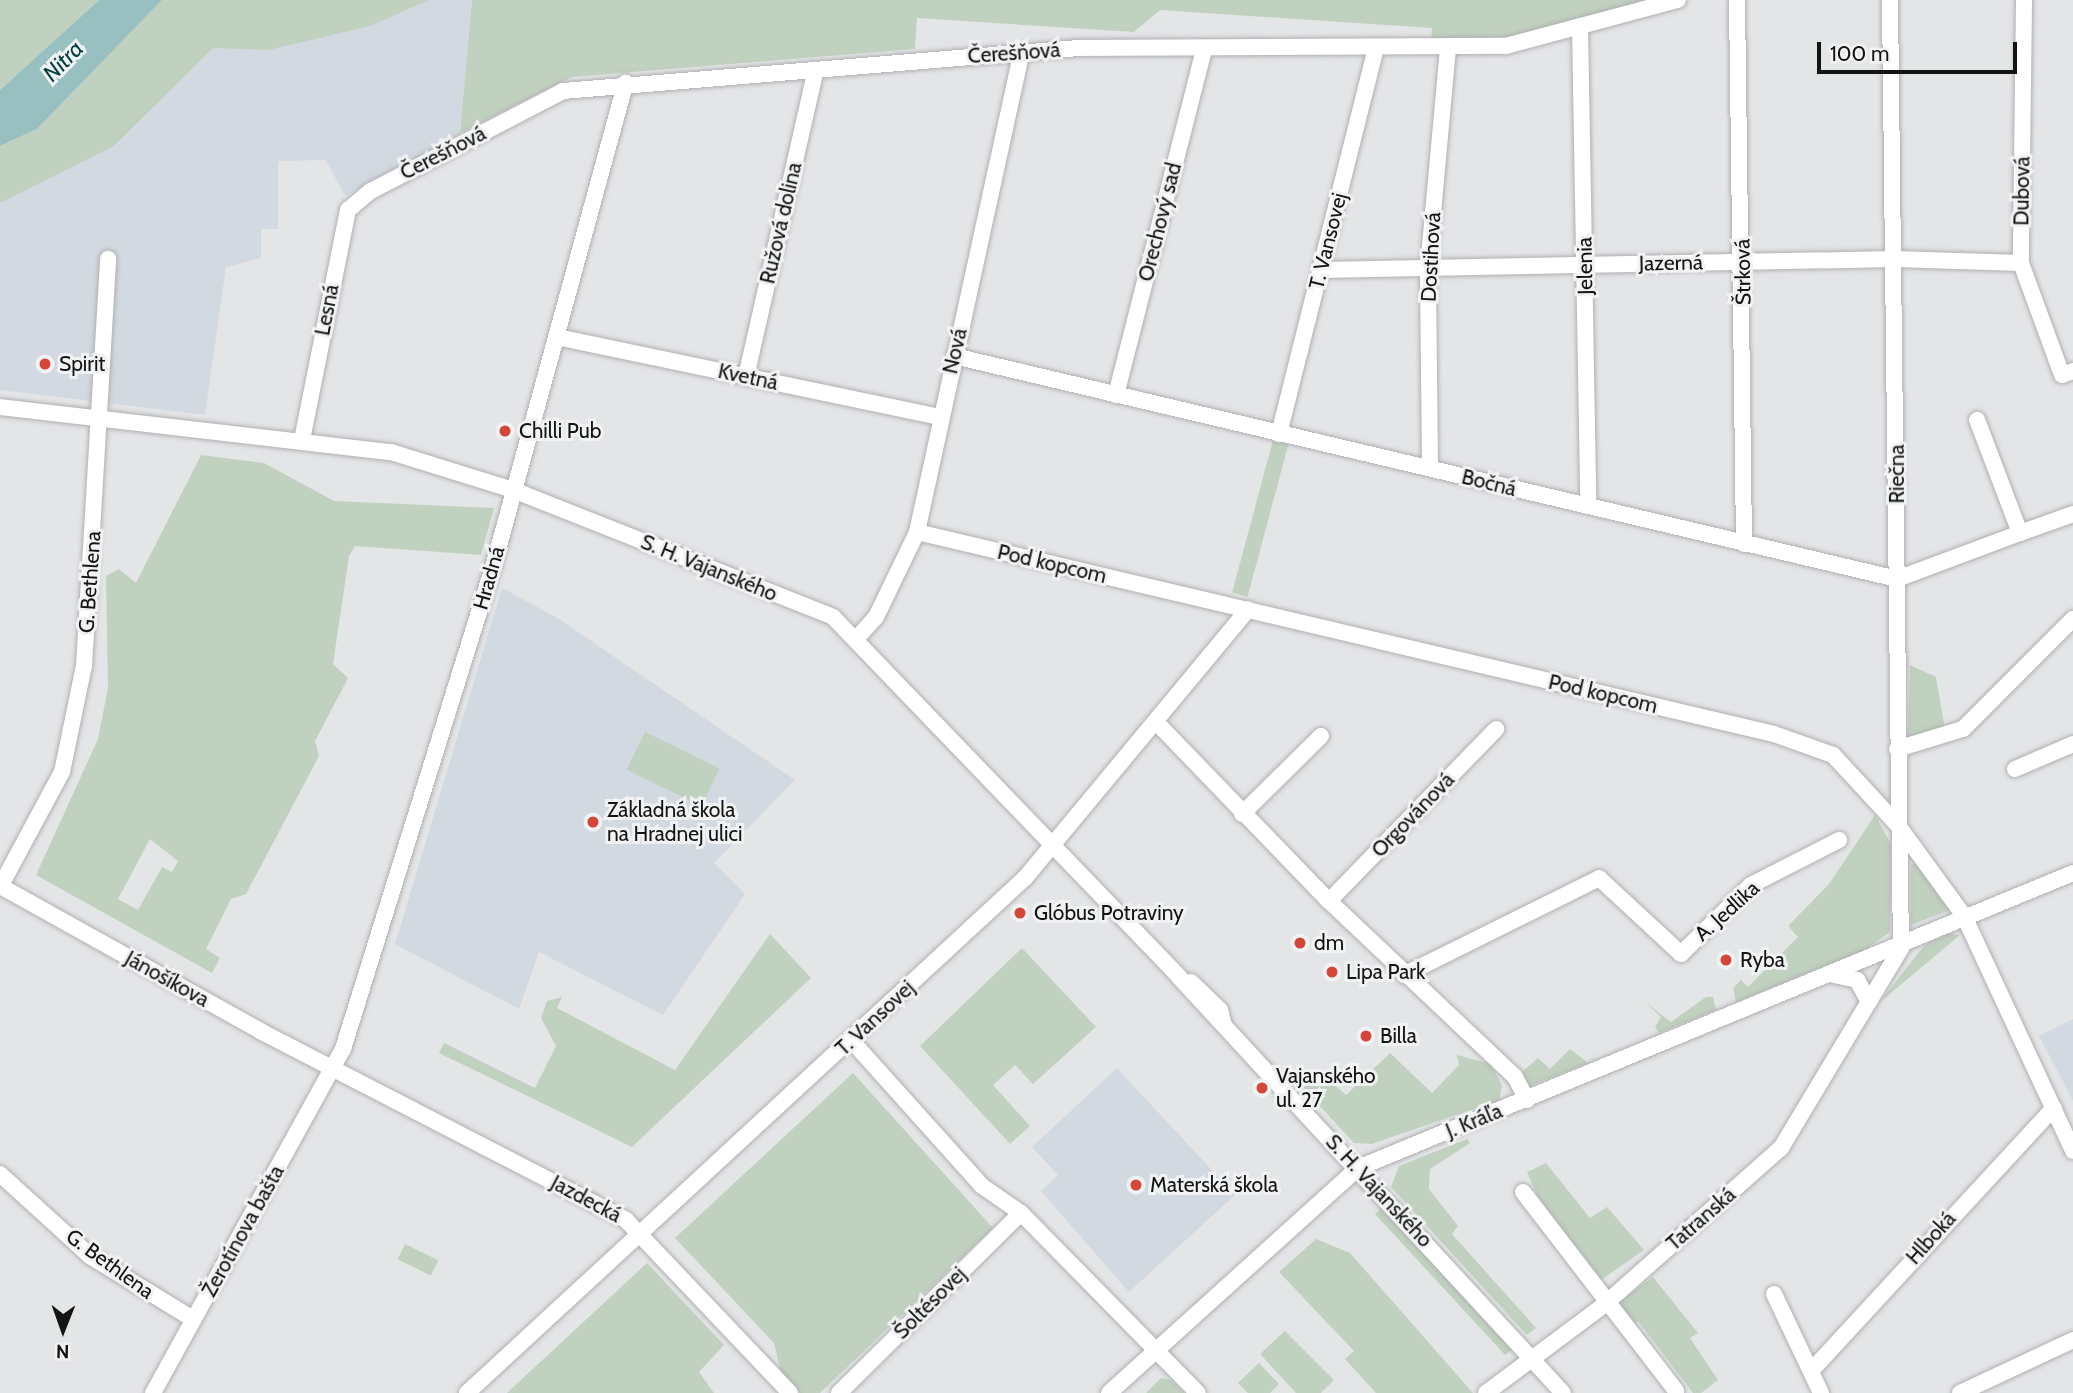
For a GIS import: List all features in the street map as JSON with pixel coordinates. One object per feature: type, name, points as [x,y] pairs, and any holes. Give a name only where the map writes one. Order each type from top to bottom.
[{"type":"street","name":"Čerešňová","points":[[371,191],[563,92],[626,83],[1022,52],[1506,46],[1678,0]]},
{"type":"street","name":"Štrková","points":[[1737,0],[1743,262],[1744,544]]},
{"type":"street","name":"Riečna","points":[[1890,0],[1901,947]]},
{"type":"street","name":"Dubová","points":[[2024,0],[2021,263],[2068,373]]},
{"type":"street","name":"Jelenia","points":[[1580,26],[1588,506]]},
{"type":"street","name":"Dostihová","points":[[1430,468],[1428,268],[1448,47]]},
{"type":"street","name":"T. Vansovej","points":[[1279,434],[1376,48]]},
{"type":"street","name":"Orechový sad","points":[[1116,395],[1204,49]]},
{"type":"street","name":"Nová","points":[[857,638],[876,617],[917,532],[940,417],[1022,52]]},
{"type":"street","name":"Ružová dolina","points":[[746,377],[816,70]]},
{"type":"street","name":"Hradná","points":[[335,1068],[513,489],[626,83]]},
{"type":"street","name":"Lesná","points":[[302,440],[344,218],[371,191]]},
{"type":"street","name":"G. Bethlena","points":[[0,887],[62,772],[84,666],[108,259]]},
{"type":"street","name":"Jazerná","points":[[1321,270],[1895,259],[2021,263]]},
{"type":"street","name":"Kvetná","points":[[557,337],[940,417]]},
{"type":"street","name":"Bočná","points":[[954,356],[1897,579]]},
{"type":"street","name":"S. H. Vajanského","points":[[0,407],[391,452],[513,489],[833,617],[857,638],[1056,846],[1535,1356],[1563,1393]]},
{"type":"street","points":[[1978,421],[2020,533]]},
{"type":"street","points":[[1897,579],[2073,514]]},
{"type":"street","name":"Pod kopcom","points":[[917,532],[1774,734],[1833,755],[1898,824],[1964,916],[2073,1151]]},
{"type":"street","name":"T. Vansovej","points":[[467,1393],[851,1040],[1056,846],[1248,609]]},
{"type":"street","points":[[1897,749],[1963,729],[2073,619]]},
{"type":"street","points":[[1156,722],[1241,814],[1405,975],[1515,1077],[1527,1100]]},
{"type":"street","name":"Orgovánová","points":[[1329,901],[1496,729]]},
{"type":"street","points":[[1241,814],[1321,736]]},
{"type":"street","points":[[2015,769],[2073,744]]},
{"type":"street","name":"A. Jedlika","points":[[1405,975],[1599,878],[1681,954],[1751,885],[1839,840]]},
{"type":"street","points":[[1901,947],[1964,916],[2073,873]]},
{"type":"street","name":"Jánošíkova","points":[[0,887],[335,1068]]},
{"type":"street","name":"J. Kráľa","points":[[1109,1393],[1357,1168],[1901,947]]},
{"type":"street","name":"Tatranská","points":[[1486,1393],[1604,1305],[1781,1148],[1901,947]]},
{"type":"street","points":[[1833,975],[1857,980],[1869,1002]]},
{"type":"street","points":[[851,1040],[982,1186],[1021,1213],[1198,1393]]},
{"type":"street","name":"Jazdecká","points":[[335,1068],[642,1233],[790,1393]]},
{"type":"street","name":"Žerotínova bašta","points":[[153,1393],[335,1068]]},
{"type":"street","name":"Hlboká","points":[[1811,1371],[2053,1108]]},
{"type":"street","name":"G. Bethlena","points":[[0,1174],[90,1256],[193,1319]]},
{"type":"street","points":[[1522,1192],[1604,1305],[1676,1391]]},
{"type":"street","name":"Šoltésovej","points":[[839,1393],[1021,1213]]},
{"type":"street","points":[[1774,1294],[1822,1393]]},
{"type":"street","points":[[1960,1393],[2073,1340]]},
{"type":"shaded area","points":[[429,0],[472,0],[460,133],[345,196],[326,160],[278,161],[278,229],[261,229],[261,258],[226,267],[205,415],[0,390],[0,203],[114,146],[213,47],[269,50]]},
{"type":"shaded area","name":"Základná škola na Hradnej ulici","points":[[502,588],[556,617],[795,780],[714,863],[745,894],[663,1015],[539,952],[519,1009],[395,944]]},
{"type":"shaded area","points":[[2073,1019],[2073,1101],[2039,1036]]},
{"type":"shaded area","name":"Materská škola","points":[[1117,1068],[1235,1195],[1129,1292],[1041,1191],[1058,1175],[1032,1147]]},
{"type":"green space","points":[[0,0],[99,0],[0,90]]},
{"type":"green space","points":[[162,0],[429,0],[370,26],[269,50],[213,48],[114,146],[0,203],[0,146],[37,129]]},
{"type":"green space","points":[[472,0],[1651,0],[1507,38],[1431,42],[1432,28],[1160,10],[1134,32],[917,18],[915,49],[572,77],[460,133]]},
{"type":"green space","points":[[1273,440],[1288,444],[1248,597],[1232,593]]},
{"type":"green space","points":[[201,455],[264,463],[334,501],[494,508],[481,555],[355,546],[349,556],[333,664],[348,678],[315,741],[319,756],[246,894],[231,899],[206,949],[220,958],[212,973],[36,875],[98,739],[108,688],[106,576],[119,569],[136,583]],"holes":[[[150,839],[178,861],[172,872],[162,867],[138,910],[118,899]]]},
{"type":"green space","points":[[1910,665],[1936,677],[1945,730],[1908,738]]},
{"type":"green space","points":[[645,732],[720,768],[701,806],[627,770]]},
{"type":"green space","points":[[1875,815],[1891,844],[1890,932],[1865,950],[1736,1002],[1733,988],[1741,980],[1748,987],[1798,937],[1788,926],[1829,884]]},
{"type":"green space","points":[[1915,863],[1950,910],[1911,925],[1911,865]]},
{"type":"green space","points":[[1943,933],[1960,935],[1879,1003],[1923,947]]},
{"type":"green space","points":[[770,934],[811,978],[632,1147],[439,1053],[444,1043],[535,1088],[556,1046],[541,1018],[547,1001],[562,997],[557,1008],[675,1070]]},
{"type":"green space","points":[[1022,948],[1096,1027],[1033,1084],[1015,1065],[993,1085],[1030,1126],[1010,1144],[920,1046]]},
{"type":"green space","points":[[1706,997],[1713,997],[1716,1010],[1659,1033],[1655,1027],[1661,1017],[1645,1002],[1671,1022]]},
{"type":"green space","points":[[1570,1049],[1588,1063],[1527,1087],[1522,1072],[1538,1058],[1550,1069]]},
{"type":"green space","points":[[1390,1053],[1432,1093],[1459,1065],[1457,1055],[1491,1064],[1502,1086],[1499,1100],[1372,1144],[1354,1143],[1303,1088],[1320,1072],[1346,1095]]},
{"type":"green space","points":[[853,1073],[993,1228],[820,1393],[800,1393],[781,1373],[774,1343],[675,1238]]},
{"type":"green space","points":[[1467,1139],[1470,1143],[1430,1169],[1429,1189],[1458,1226],[1452,1234],[1536,1328],[1527,1335],[1391,1187],[1399,1166]]},
{"type":"green space","points":[[1546,1163],[1590,1218],[1607,1207],[1644,1250],[1601,1280],[1537,1195],[1527,1172]]},
{"type":"green space","points":[[1383,1206],[1516,1347],[1505,1355],[1375,1214]]},
{"type":"green space","points":[[1316,1239],[1350,1253],[1473,1393],[1376,1393],[1345,1359],[1354,1351],[1279,1272]]},
{"type":"green space","points":[[405,1244],[438,1260],[431,1275],[398,1259]]},
{"type":"green space","points":[[647,1263],[724,1345],[699,1372],[714,1393],[507,1393]]},
{"type":"green space","points":[[1653,1277],[1698,1333],[1690,1338],[1718,1380],[1701,1393],[1693,1393],[1638,1321],[1629,1327],[1615,1305]]},
{"type":"green space","points":[[1285,1331],[1334,1380],[1321,1393],[1296,1393],[1260,1354]]},
{"type":"green space","points":[[1259,1363],[1279,1384],[1270,1393],[1248,1393],[1238,1383]]},
{"type":"green space","points":[[1161,1378],[1171,1380],[1184,1393],[1146,1393]]},
{"type":"water","name":"Nitra","points":[[99,0],[162,0],[37,129],[0,146],[0,90]]},
{"type":"place","name":"Spirit","points":[[45,364]]},
{"type":"place","name":"Chilli Pub","points":[[505,431]]},
{"type":"place","name":"Základná škola na Hradnej ulici","points":[[593,822]]},
{"type":"place","name":"Glóbus Potraviny","points":[[1020,913]]},
{"type":"place","name":"dm","points":[[1300,943]]},
{"type":"place","name":"Ryba","points":[[1726,960]]},
{"type":"place","name":"Lipa Park","points":[[1332,972]]},
{"type":"place","name":"Billa","points":[[1366,1036]]},
{"type":"place","name":"Vajanského ul. 27","points":[[1262,1088]]},
{"type":"place","name":"Materská škola","points":[[1136,1185]]}]
